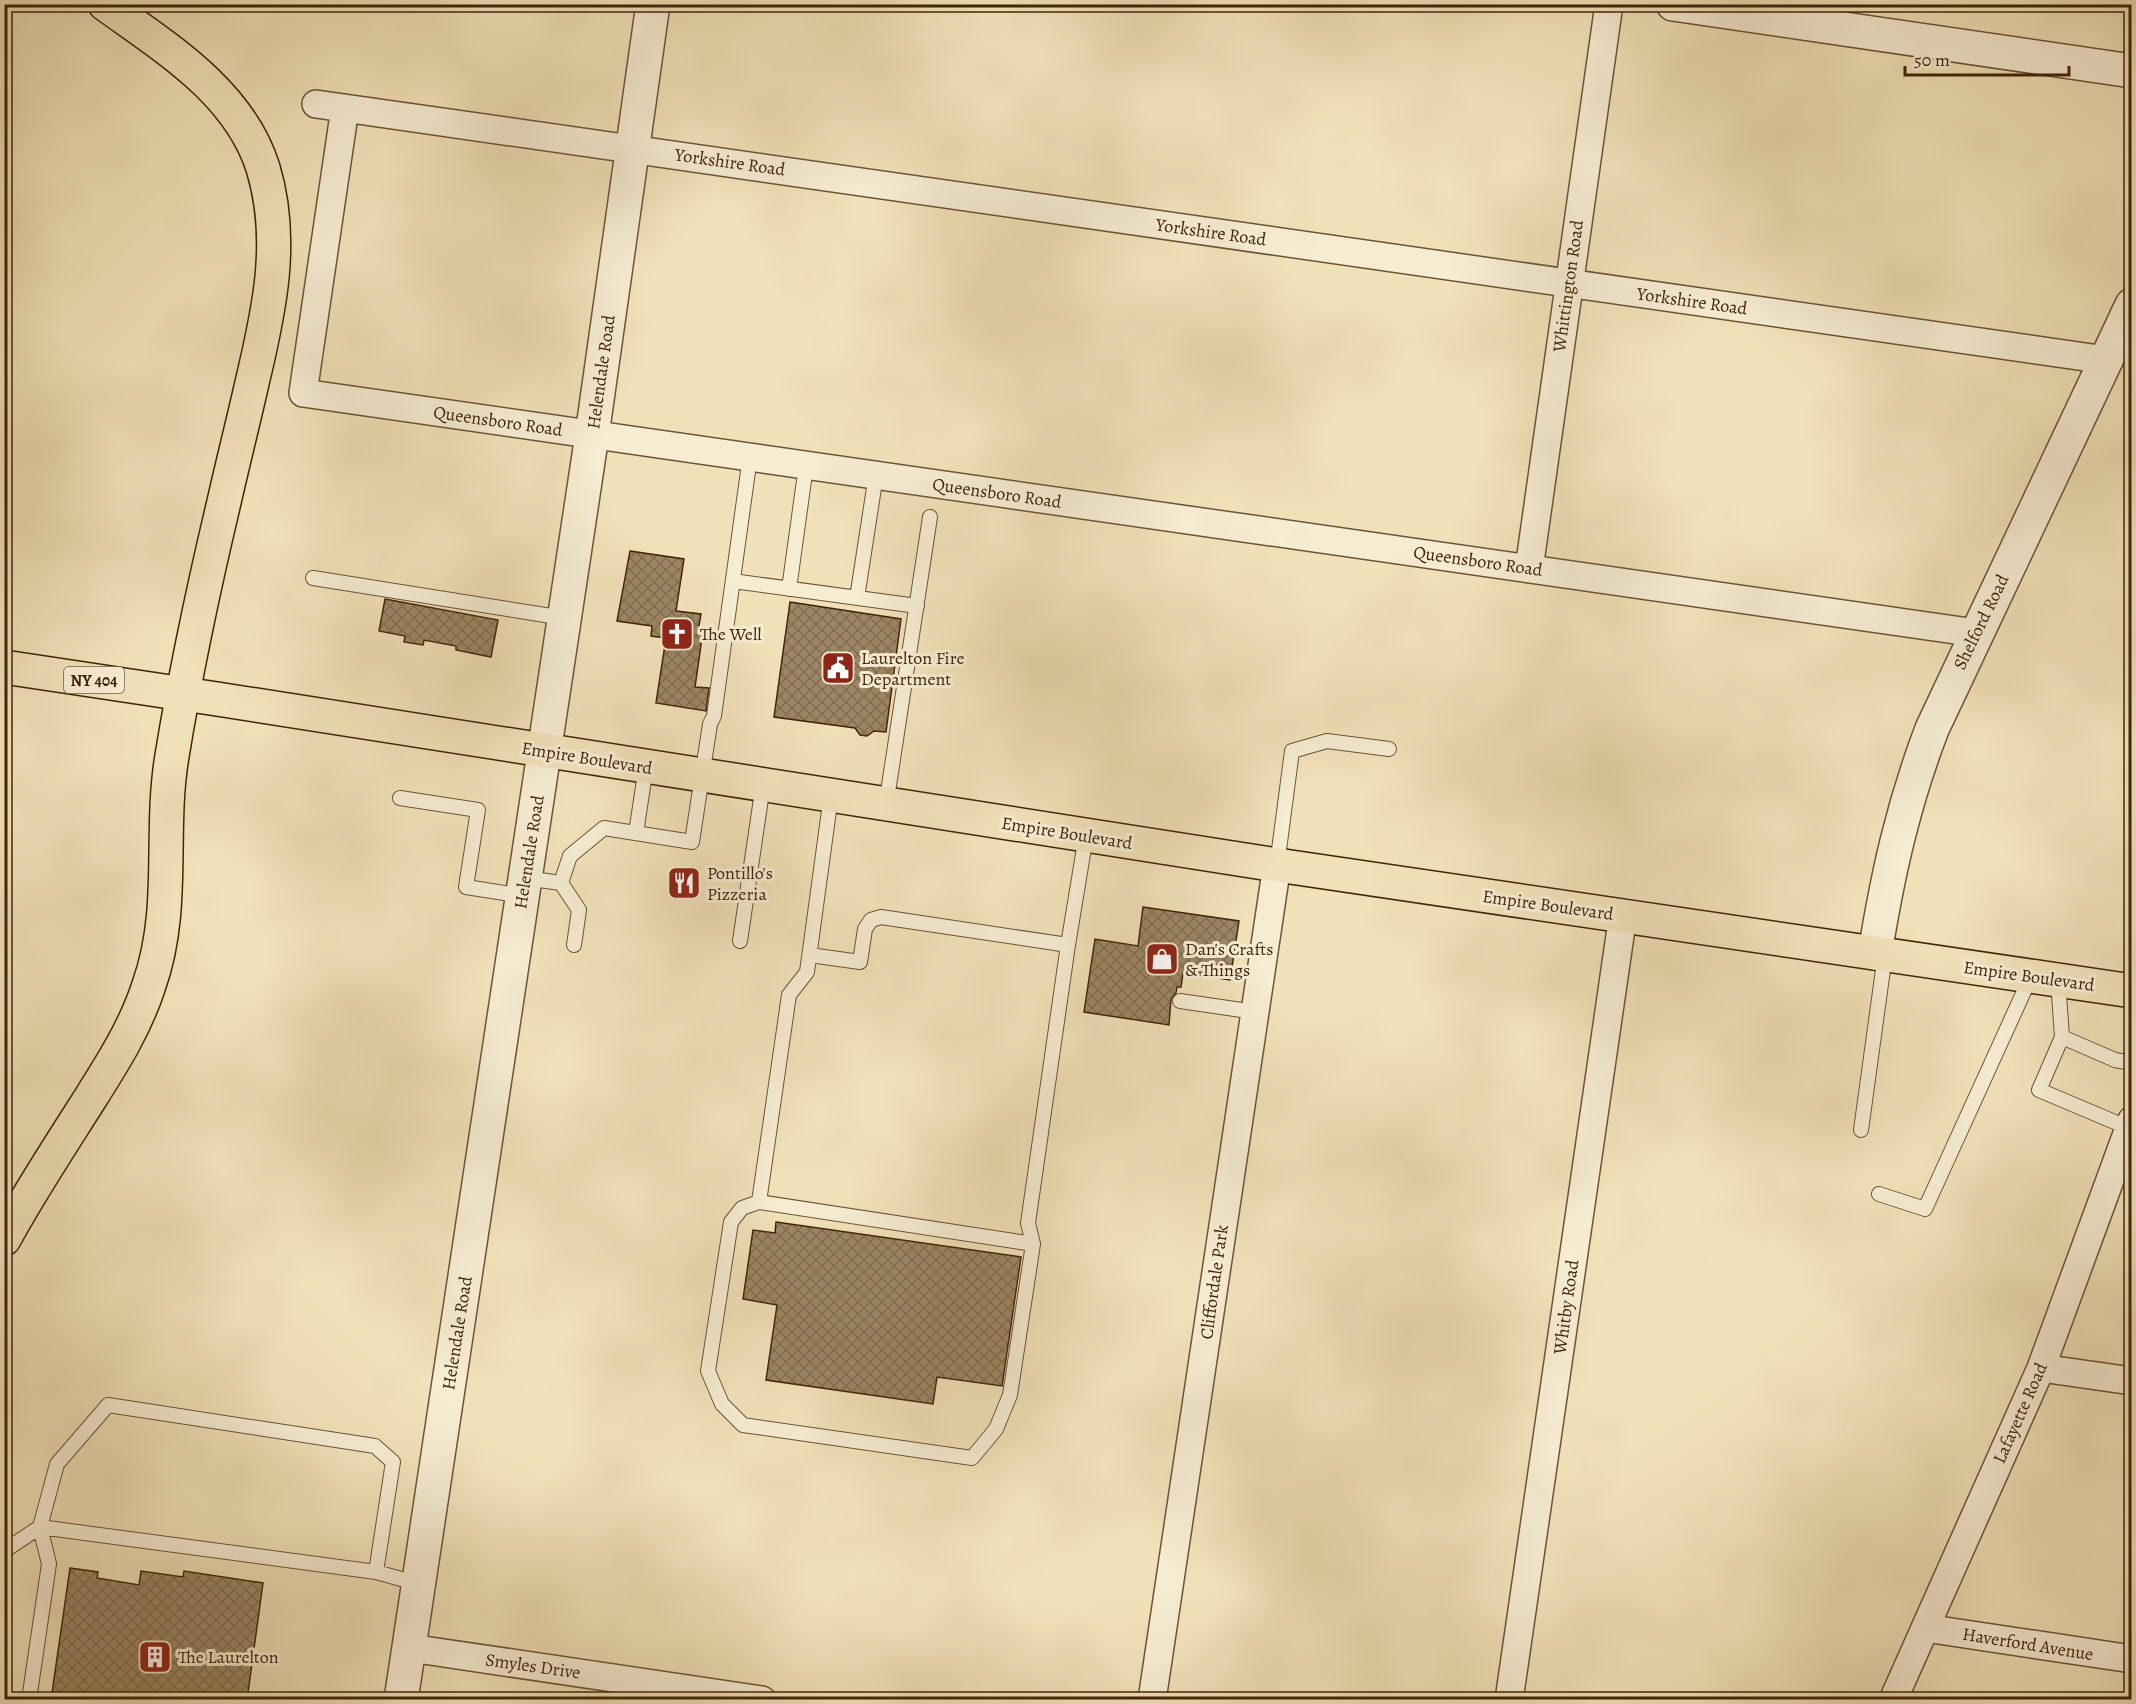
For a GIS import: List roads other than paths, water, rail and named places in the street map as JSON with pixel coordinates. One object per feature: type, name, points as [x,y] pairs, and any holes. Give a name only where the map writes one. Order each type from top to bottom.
[{"type":"main road","points":[[4,1239],[35,1185],[114,1060],[136,1020],[151,981],[164,916],[168,781],[183,693],[200,604],[263,334],[272,285],[273,223],[269,194],[262,165],[250,138],[233,112],[211,86],[184,62],[105,4]]},
{"type":"main road","name":"Empire Boulevard","points":[[4,667],[183,693],[1086,836],[2132,991]]},
{"type":"street","name":"Helendale Road","points":[[401,1700],[592,435],[653,4]]},
{"type":"street","name":"Whittington Road","points":[[1529,568],[1609,4]]},
{"type":"street","points":[[1673,4],[2132,71]]},
{"type":"street","name":"Yorkshire Road","points":[[316,104],[2106,360]]},
{"type":"street","name":"Queensboro Road","points":[[345,108],[303,393],[1976,633]]},
{"type":"street","name":"Shelford Road","points":[[1880,954],[1887,879],[1898,830],[1932,729],[2132,305]]},
{"type":"street","name":"Cliffordale Park","points":[[1152,1700],[1277,865]]},
{"type":"street","name":"Whitby Road","points":[[1509,1700],[1623,915]]},
{"type":"street","name":"Lafayette Road","points":[[1893,1700],[2041,1368],[2130,1124]]},
{"type":"street","points":[[2041,1368],[2132,1381]]},
{"type":"street","name":"Haverford Avenue","points":[[1925,1628],[2132,1659]]},
{"type":"street","name":"Smyles Drive","points":[[410,1648],[762,1700]]},
{"type":"lane","points":[[561,883],[570,856],[604,828],[692,842],[710,723],[714,716],[750,458]]},
{"type":"lane","points":[[789,589],[806,465]]},
{"type":"lane","points":[[857,598],[876,476]]},
{"type":"lane","points":[[886,805],[930,518]]},
{"type":"lane","points":[[313,578],[564,618]]},
{"type":"lane","points":[[733,581],[917,606]]},
{"type":"lane","points":[[1277,865],[1292,751],[1327,741],[1389,749]]},
{"type":"lane","points":[[636,833],[646,767]]},
{"type":"lane","points":[[740,940],[763,785]]},
{"type":"lane","points":[[759,1202],[789,995],[807,972],[831,796]]},
{"type":"lane","points":[[400,798],[478,810],[466,887],[524,887],[561,883]]},
{"type":"lane","points":[[1033,1244],[759,1202],[742,1208],[731,1222],[708,1371],[722,1404],[743,1425],[972,1458],[996,1429],[1010,1395],[1033,1244],[1028,1223],[1086,836]]},
{"type":"lane","points":[[561,883],[579,910],[574,945]]},
{"type":"lane","points":[[810,955],[860,962],[865,929],[871,920],[881,917],[1068,945]]},
{"type":"lane","points":[[1861,1130],[1880,954]]},
{"type":"lane","points":[[2044,978],[2062,1037],[2039,1090],[2130,1124]]},
{"type":"lane","points":[[1879,1194],[1925,1209],[2044,978]]},
{"type":"lane","points":[[1180,1001],[1255,1012]]},
{"type":"lane","points":[[2062,1037],[2115,1060],[2132,1063]]},
{"type":"lane","points":[[29,1700],[49,1564],[40,1527],[57,1464],[108,1405],[375,1446],[393,1462],[376,1572]]},
{"type":"lane","points":[[4,1551],[40,1527],[376,1572],[419,1584]]},
{"type":"place","name":"The Well","points":[[677,634]]},
{"type":"place","name":"Laurelton Fire Department","points":[[838,668]]},
{"type":"place","name":"Pontillo's Pizzeria","points":[[684,883]]},
{"type":"place","name":"Dan's Crafts & Things","points":[[1162,959]]},
{"type":"place","name":"The Laurelton","points":[[155,1657]]}]
